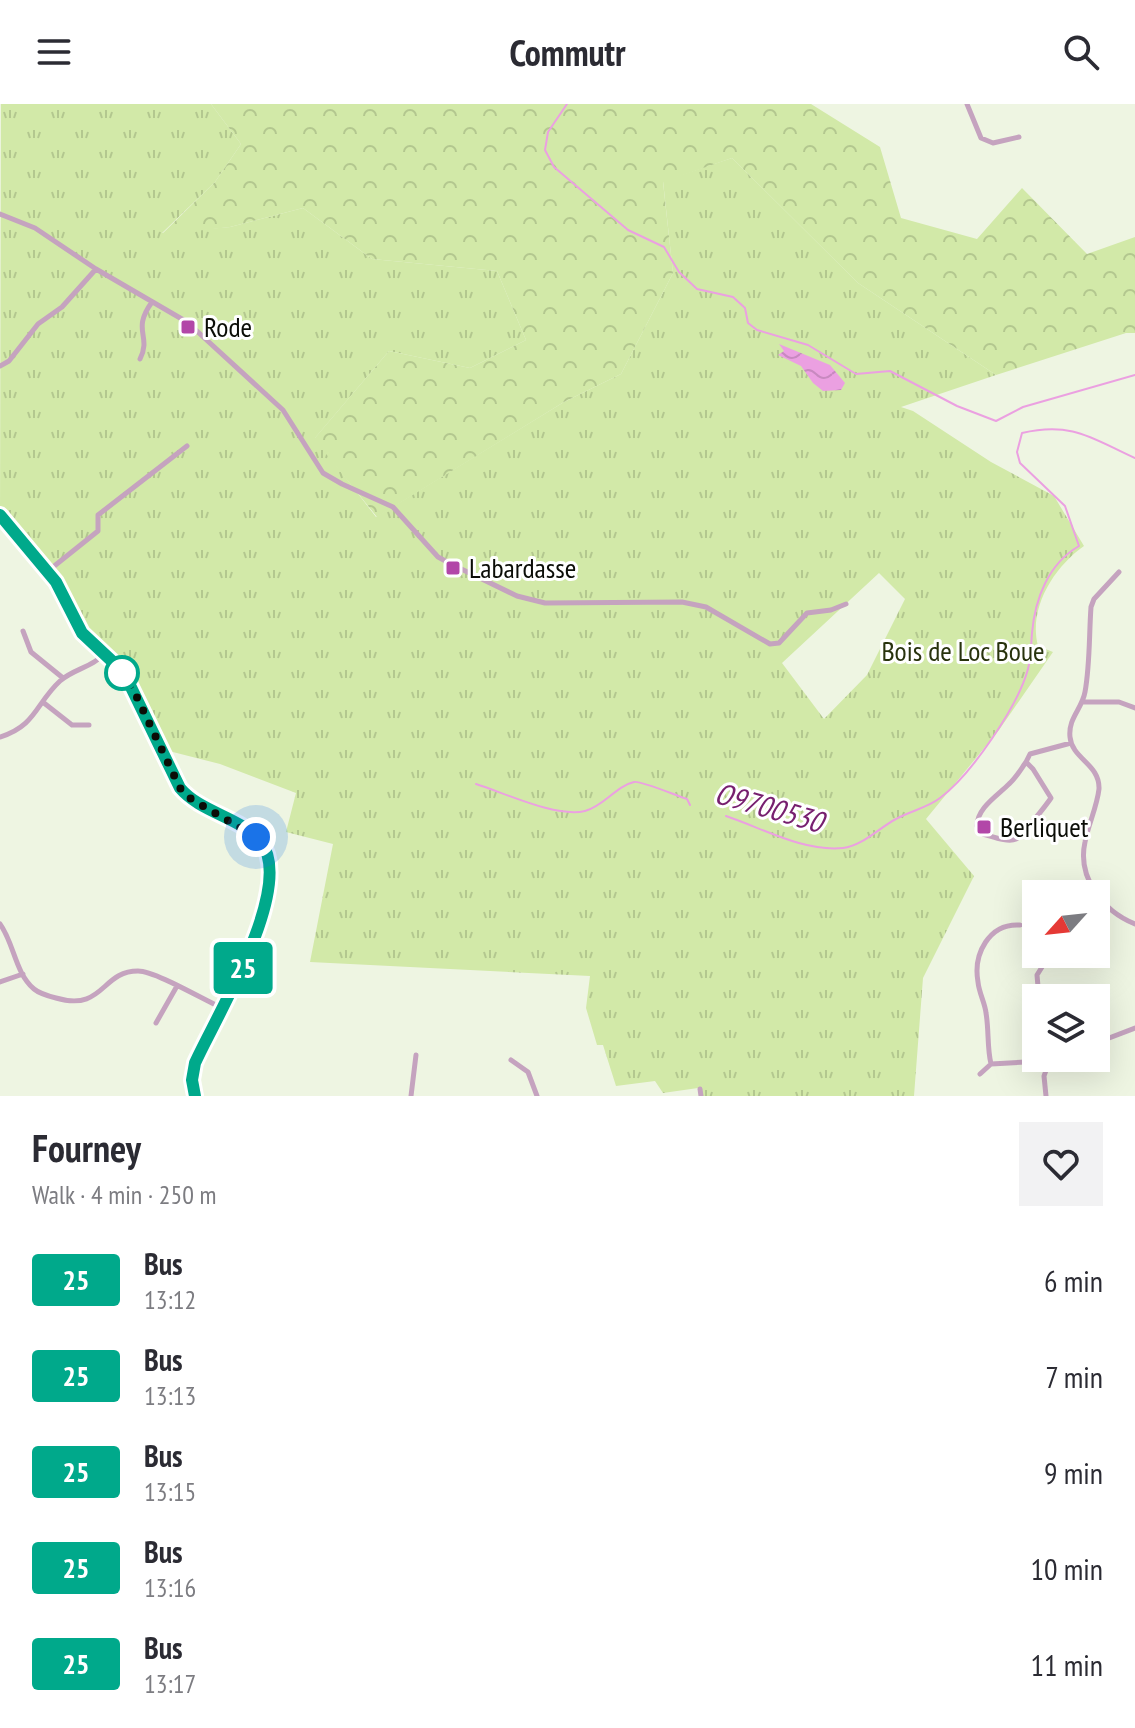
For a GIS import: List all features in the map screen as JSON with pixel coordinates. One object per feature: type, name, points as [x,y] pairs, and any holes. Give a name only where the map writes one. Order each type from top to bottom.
[{"type":"street","points":[[967,104],[981,138],[993,143],[1019,137]]},
{"type":"street","points":[[0,214],[35,228],[96,269],[187,322],[283,410],[323,473],[393,507],[438,557],[517,596],[545,603],[682,602],[706,607],[770,644],[779,643],[807,613],[831,610],[846,604]]},
{"type":"street","points":[[0,366],[9,361],[38,324],[62,307],[96,269]]},
{"type":"street","points":[[140,359],[145,349],[141,326],[152,302]]},
{"type":"street","points":[[48,571],[98,531],[98,515],[182,447]]},
{"type":"street","points":[[0,515],[60,588],[80,629],[130,685],[180,788],[191,799],[251,833],[268,856],[269,877],[255,940],[203,1046],[193,1072],[195,1096]]},
{"type":"street","points":[[1119,572],[1094,599],[1091,607],[1083,702],[1072,718],[1071,743],[1094,771],[1098,782],[1084,845],[1086,873],[1094,890],[1110,909],[1135,924]]},
{"type":"street","points":[[23,631],[36,657],[63,678]]},
{"type":"street","points":[[0,737],[23,727],[63,678],[99,660],[104,654]]},
{"type":"street","points":[[1083,702],[1119,702],[1135,708]]},
{"type":"street","points":[[44,703],[72,725],[89,725]]},
{"type":"street","points":[[1026,762],[1048,790],[1050,801],[1016,839],[983,834],[977,826],[978,819],[996,794],[1010,783],[1030,754],[1071,743]]},
{"type":"street","points":[[0,924],[23,974],[37,992],[77,1002],[90,999],[129,972],[145,971],[222,1008]]},
{"type":"street","points":[[991,1064],[977,961],[994,932],[1007,924],[1020,925]]},
{"type":"street","points":[[0,982],[23,974]]},
{"type":"street","points":[[156,1023],[177,986]]},
{"type":"street","points":[[1110,1038],[1135,1028]]},
{"type":"street","points":[[411,1096],[416,1055]]},
{"type":"street","points":[[511,1060],[528,1072],[537,1096]]},
{"type":"street","points":[[980,1074],[991,1064],[1022,1062]]},
{"type":"street","points":[[1044,1072],[1046,1096]]},
{"type":"green space","name":"Bois de Loc Boue","points":[[1,104],[211,104],[241,144],[215,182],[162,233],[230,227],[303,208],[372,259],[497,271],[526,340],[470,368],[389,351],[315,438],[376,517],[564,402],[621,374],[673,273],[663,181],[732,158],[858,283],[996,375],[901,407],[913,411],[991,462],[1054,496],[1084,546],[1063,565],[1040,603],[1036,632],[1038,646],[1053,652],[999,730],[926,819],[974,876],[923,978],[914,1096],[700,1096],[698,1088],[663,1093],[655,1081],[616,1086],[603,1045],[597,1045],[586,1008],[590,976],[310,962],[333,844],[286,832],[296,793],[220,764],[161,749],[127,679],[82,633],[65,596],[0,515]],"holes":[[[879,573],[905,599],[867,675],[824,719],[782,663]]]},
{"type":"green space","points":[[211,104],[811,104],[880,147],[901,218],[977,239],[1022,188],[1087,254],[1135,237],[1135,333],[1126,333],[996,375],[858,283],[732,158],[663,182],[673,273],[621,374],[564,402],[377,517],[314,439],[389,351],[470,368],[526,340],[497,271],[372,259],[303,208],[230,227],[161,235],[215,182],[241,144]]},
{"type":"water","points":[[779,344],[830,365],[845,383],[841,390],[823,391],[801,366],[778,355],[784,351]]},
{"type":"waterway","points":[[567,104],[548,132],[545,150],[554,167],[628,230],[664,247],[679,272],[697,289],[733,297],[745,308],[748,323],[757,330],[808,345],[856,374],[890,371],[957,406],[996,421],[1023,407],[1135,375]]},
{"type":"waterway","name":"O9700530","points":[[726,816],[798,843],[843,848],[857,844],[896,819],[935,801],[952,787],[979,757],[1014,702],[1028,669],[1040,595],[1051,572],[1079,546],[1065,506],[1020,463],[1017,452],[1022,433],[1055,429],[1069,431],[1135,458]]},
{"type":"waterway","name":"O9700530","points":[[476,784],[530,804],[560,811],[585,811],[634,782],[687,799],[690,805]]},
{"type":"bus line","name":"25","points":[[0,515],[56,582],[82,633],[127,679],[180,788],[191,799],[251,833],[268,856],[269,877],[255,940],[195,1063],[192,1080],[195,1096]]},
{"type":"place","name":"Rode","points":[[188,327]]},
{"type":"place","name":"Labardasse","points":[[453,568]]},
{"type":"place","name":"Berliquet","points":[[984,827]]},
{"type":"route","points":[[122,673],[133,689],[180,788],[191,799],[256,837]]}]
